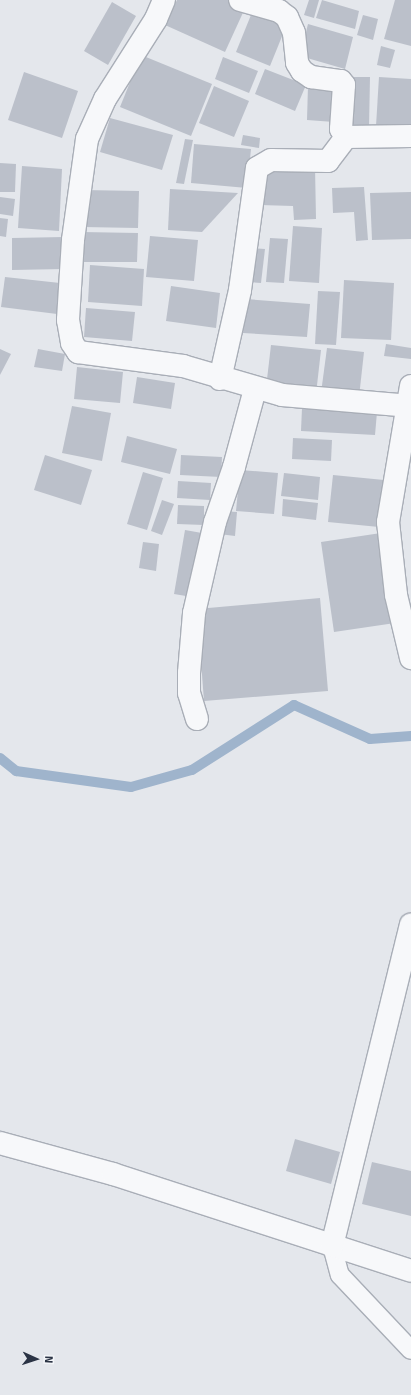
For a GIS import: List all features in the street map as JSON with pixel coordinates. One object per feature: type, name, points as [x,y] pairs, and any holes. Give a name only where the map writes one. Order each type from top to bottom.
[{"type":"street","points":[[164,0],[156,19],[105,99],[87,139],[76,199],[69,335],[78,352],[160,362],[255,389],[409,399],[388,522],[396,595],[411,658]]},
{"type":"street","points":[[240,0],[279,12],[287,17],[294,33],[298,63],[302,71],[311,77],[341,81],[344,85],[341,129],[346,137]]},
{"type":"street","points":[[346,137],[411,136]]},
{"type":"street","points":[[220,378],[240,290],[257,168],[271,160],[328,161],[346,137]]},
{"type":"street","points":[[197,719],[189,693],[194,613],[215,522],[234,467],[255,389]]},
{"type":"street","points":[[332,1246],[411,925]]},
{"type":"street","points":[[0,1143],[113,1174],[411,1271]]},
{"type":"lane","points":[[332,1246],[340,1274],[411,1350]]},
{"type":"building","points":[[177,0],[231,0],[246,6],[225,52],[165,25]]},
{"type":"building","points":[[309,0],[319,0],[314,18],[304,15]]},
{"type":"building","points":[[322,0],[359,11],[355,29],[316,18]]},
{"type":"building","points":[[395,0],[411,0],[411,46],[384,39]]},
{"type":"building","points":[[112,2],[136,16],[108,65],[84,51]]},
{"type":"building","points":[[253,10],[287,24],[270,66],[236,52]]},
{"type":"building","points":[[363,15],[378,19],[373,40],[357,35]]},
{"type":"building","points":[[308,24],[353,37],[345,69],[300,56]]},
{"type":"building","points":[[381,46],[395,50],[390,68],[377,65]]},
{"type":"building","points":[[141,55],[212,84],[191,136],[120,107]]},
{"type":"building","points":[[223,57],[258,71],[249,93],[215,79]]},
{"type":"building","points":[[265,69],[306,85],[295,111],[255,94]]},
{"type":"building","points":[[24,72],[78,91],[62,138],[8,120]]},
{"type":"building","points":[[351,77],[370,77],[369,127],[351,128]]},
{"type":"building","points":[[379,77],[411,79],[411,128],[376,126]]},
{"type":"building","points":[[214,86],[249,101],[234,137],[199,123]]},
{"type":"building","points":[[308,86],[336,87],[334,122],[307,120]]},
{"type":"building","points":[[110,118],[173,135],[162,170],[100,152]]},
{"type":"building","points":[[243,135],[260,138],[259,148],[241,145]]},
{"type":"building","points":[[185,139],[193,140],[184,184],[176,183]]},
{"type":"building","points":[[194,144],[251,149],[247,188],[191,183]]},
{"type":"building","points":[[0,163],[16,164],[15,192],[0,192]]},
{"type":"building","points":[[262,165],[315,166],[316,219],[294,220],[293,206],[260,205]]},
{"type":"building","points":[[22,166],[62,169],[59,231],[18,228]]},
{"type":"building","points":[[364,187],[368,240],[356,241],[354,212],[333,213],[332,188]]},
{"type":"building","points":[[170,189],[238,193],[202,232],[168,230]]},
{"type":"building","points":[[83,190],[139,191],[138,228],[83,227]]},
{"type":"building","points":[[411,192],[411,239],[372,240],[370,193]]},
{"type":"building","points":[[0,197],[15,199],[13,216],[0,214]]},
{"type":"building","points":[[0,218],[8,219],[6,237],[0,236]]},
{"type":"building","points":[[293,226],[322,228],[319,283],[289,281]]},
{"type":"building","points":[[82,232],[138,233],[137,262],[82,262]]},
{"type":"building","points":[[150,236],[198,240],[194,281],[146,277]]},
{"type":"building","points":[[64,237],[64,269],[12,270],[12,238]]},
{"type":"building","points":[[270,238],[288,239],[284,283],[266,282]]},
{"type":"building","points":[[251,248],[265,249],[261,283],[248,282]]},
{"type":"building","points":[[90,265],[144,269],[142,306],[88,302]]},
{"type":"building","points":[[5,277],[60,283],[57,314],[1,307]]},
{"type":"building","points":[[344,280],[394,283],[391,340],[341,338]]},
{"type":"building","points":[[171,286],[220,293],[216,328],[166,321]]},
{"type":"building","points":[[318,291],[340,292],[336,345],[315,344]]},
{"type":"building","points":[[246,299],[310,304],[307,337],[243,333]]},
{"type":"building","points":[[86,308],[135,312],[132,341],[84,337]]},
{"type":"building","points":[[386,344],[411,348],[411,359],[384,356]]},
{"type":"building","points":[[271,345],[321,350],[316,394],[266,388]]},
{"type":"building","points":[[327,348],[364,352],[359,397],[321,393]]},
{"type":"building","points":[[0,349],[11,354],[0,375]]},
{"type":"building","points":[[38,349],[65,354],[62,371],[34,367]]},
{"type":"building","points":[[77,367],[123,372],[120,403],[74,399]]},
{"type":"building","points":[[137,377],[175,383],[171,409],[133,403]]},
{"type":"building","points":[[72,406],[111,413],[102,461],[62,453]]},
{"type":"building","points":[[302,408],[377,412],[375,435],[301,431]]},
{"type":"building","points":[[127,436],[177,449],[170,474],[121,462]]},
{"type":"building","points":[[293,438],[332,440],[331,461],[292,459]]},
{"type":"building","points":[[45,455],[92,470],[81,505],[34,490]]},
{"type":"building","points":[[181,455],[222,457],[221,477],[180,475]]},
{"type":"building","points":[[240,470],[278,473],[274,514],[236,511]]},
{"type":"building","points":[[143,472],[163,478],[147,530],[127,524]]},
{"type":"building","points":[[284,473],[320,477],[318,500],[281,496]]},
{"type":"building","points":[[333,475],[384,480],[379,527],[328,522]]},
{"type":"building","points":[[178,481],[211,483],[210,500],[177,498]]},
{"type":"building","points":[[283,499],[318,503],[316,520],[282,516]]},
{"type":"building","points":[[162,500],[174,504],[162,535],[151,531]]},
{"type":"building","points":[[178,505],[204,506],[204,525],[177,524]]},
{"type":"building","points":[[221,511],[237,512],[235,536],[219,534]]},
{"type":"building","points":[[185,530],[202,533],[192,597],[174,594]]},
{"type":"building","points":[[381,533],[395,623],[334,632],[321,542]]},
{"type":"building","points":[[143,542],[159,544],[156,571],[139,568]]},
{"type":"building","points":[[320,598],[328,691],[204,701],[197,609]]},
{"type":"building","points":[[295,1139],[340,1152],[331,1184],[286,1171]]},
{"type":"building","points":[[372,1162],[411,1171],[411,1216],[362,1204]]},
{"type":"waterway","points":[[0,758],[16,771],[131,787],[192,770],[294,705],[370,739],[411,736]]}]
